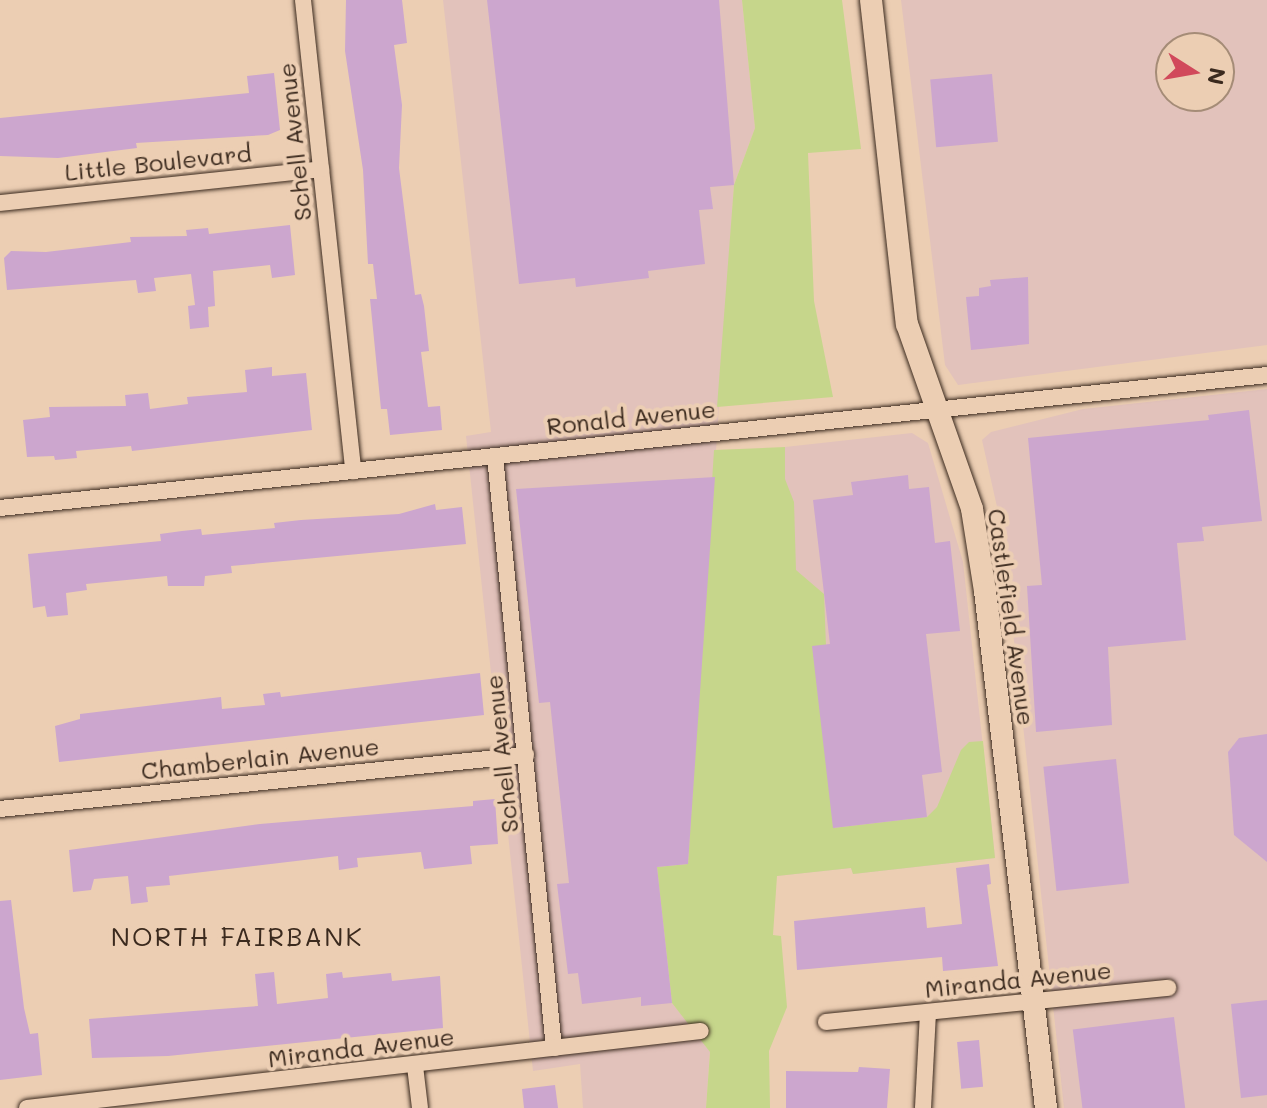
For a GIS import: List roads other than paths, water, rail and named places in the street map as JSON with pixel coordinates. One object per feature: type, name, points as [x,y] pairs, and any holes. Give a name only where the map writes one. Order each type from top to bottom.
[{"type":"street","name":"Schell Avenue","points":[[303,0],[353,471]]},
{"type":"street","name":"Castlefield Avenue","points":[[871,0],[907,324],[972,509],[1046,1108]]},
{"type":"street","name":"Little Boulevard","points":[[0,203],[321,169]]},
{"type":"street","name":"Ronald Avenue","points":[[0,508],[1267,375]]},
{"type":"street","name":"Schell Avenue","points":[[495,456],[554,1048]]},
{"type":"street","name":"Chamberlain Avenue","points":[[0,809],[526,755]]},
{"type":"street","name":"Miranda Avenue","points":[[826,1022],[1168,988]]},
{"type":"street","points":[[923,1108],[928,1012]]},
{"type":"street","name":"Miranda Avenue","points":[[27,1108],[701,1031]]},
{"type":"street","points":[[415,1066],[420,1108]]},
{"type":"district","name":"NORTH FAIRBANK","points":[[237,937]]}]
